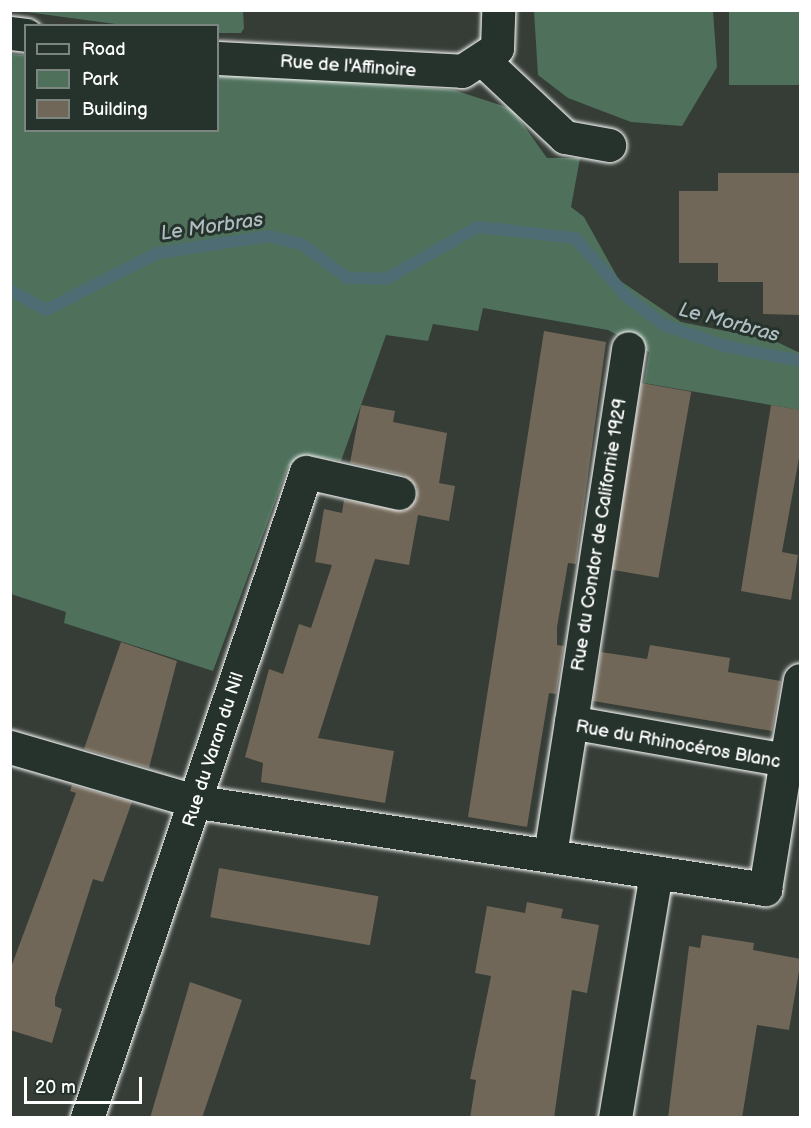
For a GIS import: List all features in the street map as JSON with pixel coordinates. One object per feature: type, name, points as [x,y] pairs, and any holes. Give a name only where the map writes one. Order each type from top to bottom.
[{"type":"street","points":[[498,10],[497,48],[481,63],[565,138],[609,145]]},
{"type":"street","name":"Rue de l'Affinoire","points":[[219,58],[441,73],[481,63]]},
{"type":"street","name":"Rue du Condor de Californie 1929","points":[[571,722],[628,348]]},
{"type":"street","name":"Rue du Varan du Nil","points":[[87,1118],[198,802],[306,472],[399,493]]},
{"type":"street","points":[[786,760],[801,680]]},
{"type":"street","name":"Rue du Rhinocéros Blanc","points":[[10,747],[198,802],[531,857],[550,854],[765,889],[786,760],[571,722],[550,854]]},
{"type":"street","points":[[615,1118],[656,872]]},
{"type":"green space","points":[[19,11],[243,11],[244,28],[241,33],[219,33],[219,24],[116,24]]},
{"type":"green space","points":[[534,11],[713,11],[717,67],[682,126],[631,122],[568,98],[538,75]]},
{"type":"green space","points":[[729,11],[800,11],[800,85],[729,85]]},
{"type":"green space","points":[[10,54],[24,55],[24,132],[219,132],[219,71],[454,90],[512,109],[547,158],[580,158],[571,207],[584,217],[619,280],[681,322],[775,341],[800,353],[800,410],[644,383],[649,352],[608,330],[483,308],[478,331],[433,324],[428,341],[386,335],[341,461],[307,455],[288,467],[213,671],[64,623],[66,612],[11,594]]},
{"type":"building","points":[[718,173],[801,173],[801,315],[763,314],[763,282],[718,282],[718,263],[679,263],[679,191],[718,191]]},
{"type":"building","points":[[544,331],[606,342],[576,564],[568,563],[557,627],[557,645],[564,646],[556,694],[549,693],[527,827],[468,817]]},
{"type":"building","points":[[642,383],[691,392],[658,578],[609,569]]},
{"type":"building","points":[[361,405],[395,411],[393,422],[447,433],[439,483],[455,486],[449,521],[418,515],[409,565],[375,559],[318,738],[394,751],[385,803],[261,782],[263,763],[245,757],[269,669],[283,674],[299,624],[311,628],[332,565],[315,562],[324,509],[342,513],[344,500],[404,511],[417,498],[417,487],[404,475],[350,463]]},
{"type":"building","points":[[771,405],[801,410],[801,447],[782,552],[798,555],[791,600],[741,591]]},
{"type":"building","points":[[121,642],[177,661],[149,768],[84,749]]},
{"type":"building","points":[[650,645],[730,658],[728,672],[781,681],[772,731],[593,701],[601,652],[647,659]]},
{"type":"building","points":[[72,785],[132,802],[103,882],[93,879],[55,998],[55,1006],[62,1009],[52,1043],[10,1030],[10,970],[76,793],[70,791]]},
{"type":"building","points":[[219,868],[379,896],[370,945],[210,917]]},
{"type":"building","points":[[527,902],[563,909],[561,918],[599,925],[587,993],[572,990],[554,1118],[470,1118],[476,1080],[470,1079],[491,976],[475,973],[487,906],[525,913]]},
{"type":"building","points":[[702,935],[754,943],[753,950],[801,959],[789,1030],[757,1025],[742,1118],[668,1118],[689,946],[700,948]]},
{"type":"building","points":[[190,982],[242,1000],[202,1118],[150,1118]]},
{"type":"waterway","name":"Le Morbras","points":[[10,290],[46,310],[158,253],[269,236],[302,244],[347,278],[386,279],[478,227],[575,238],[627,297],[664,325],[725,346],[800,361]]}]
